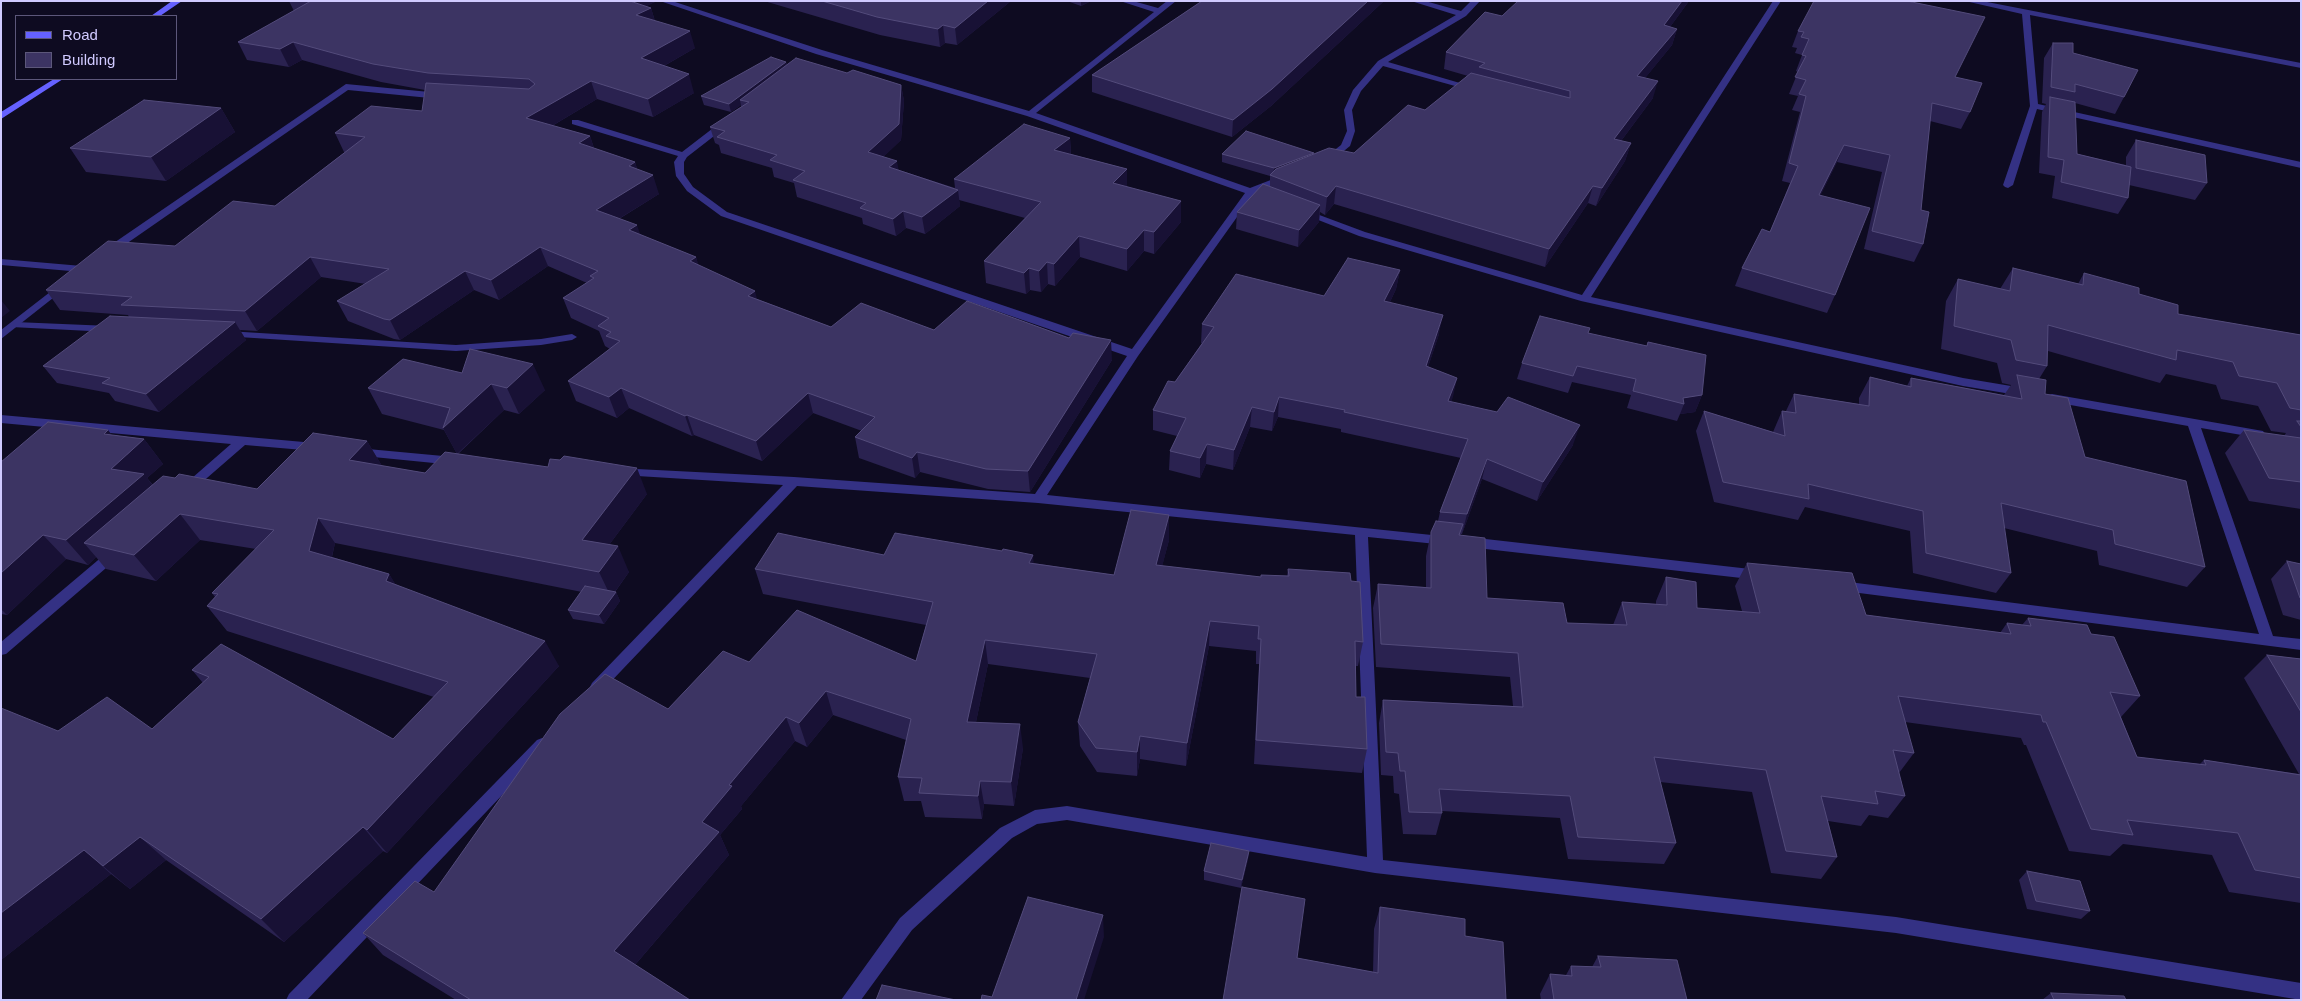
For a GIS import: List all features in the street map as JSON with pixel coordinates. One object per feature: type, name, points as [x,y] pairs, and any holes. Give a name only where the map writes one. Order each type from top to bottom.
[{"type":"street","points":[[157,15],[178,1]]},
{"type":"street","points":[[664,1],[815,55],[1030,114],[1279,202]]},
{"type":"street","points":[[1124,1],[1160,11]]},
{"type":"street","points":[[1030,114],[1172,1]]},
{"type":"street","points":[[1415,1],[1463,14]]},
{"type":"street","points":[[1320,163],[1329,160],[1345,146],[1350,131],[1348,110],[1357,90],[1381,63],[1463,14],[1476,1]]},
{"type":"street","points":[[1585,299],[1777,1]]},
{"type":"street","points":[[1969,1],[2026,14],[2301,66]]},
{"type":"street","points":[[2008,185],[2034,106],[2026,14]]},
{"type":"street","points":[[1381,63],[1486,91]]},
{"type":"street","points":[[1,116],[57,80]]},
{"type":"street","points":[[1,336],[90,264],[346,87],[447,97]]},
{"type":"street","points":[[2034,106],[2301,165]]},
{"type":"street","points":[[728,120],[683,155],[679,174],[690,188],[724,214],[1134,354]]},
{"type":"street","points":[[576,122],[683,155]]},
{"type":"street","points":[[1038,499],[1134,354],[1251,191],[1294,174]]},
{"type":"street","points":[[1297,209],[1362,234],[1585,299],[1963,382],[2271,436]]},
{"type":"street","points":[[1,262],[90,264]]},
{"type":"street","points":[[15,325],[122,329]]},
{"type":"street","points":[[218,333],[456,348],[513,345],[572,337]]},
{"type":"street","points":[[1,419],[465,462]]},
{"type":"street","points":[[2193,422],[2268,641]]},
{"type":"street","points":[[177,498],[243,440]]},
{"type":"street","points":[[610,471],[794,481],[1038,499],[1542,549],[1767,576]]},
{"type":"street","points":[[584,701],[794,481]]},
{"type":"street","points":[[1361,532],[1375,866]]},
{"type":"street","points":[[1,650],[126,543]]},
{"type":"street","points":[[1826,584],[2109,619],[2301,646]]},
{"type":"street","points":[[295,1000],[549,736]]},
{"type":"street","points":[[850,1000],[906,924],[1006,833],[1035,817],[1067,813],[1375,866],[1896,926],[2301,992]]},
{"type":"building","points":[[311,1],[630,1],[651,8],[636,15],[690,31],[641,58],[689,74],[648,99],[591,81],[526,118],[590,136],[579,143],[635,162],[629,166],[653,175],[596,210],[637,225],[629,230],[696,257],[690,261],[755,291],[748,296],[831,327],[861,303],[934,330],[967,301],[1069,338],[1073,333],[1111,340],[1028,471],[986,469],[917,452],[912,458],[855,437],[875,417],[808,393],[756,441],[687,415],[685,416],[621,388],[609,397],[568,381],[620,341],[606,336],[611,332],[598,326],[609,318],[563,298],[594,278],[590,276],[598,271],[540,247],[491,280],[465,271],[390,320],[337,301],[389,269],[310,257],[245,311],[121,305],[132,297],[46,290],[108,241],[175,246],[233,201],[275,206],[365,137],[335,133],[371,106],[422,111],[426,83],[529,89],[535,84],[529,79],[428,73],[373,64],[293,42],[280,49],[238,42]]},
{"type":"building","points":[[822,1],[988,1],[955,28],[943,25],[938,29],[877,17]]},
{"type":"building","points":[[1202,1],[1368,1],[1272,89],[1233,120],[1092,75]]},
{"type":"building","points":[[1518,1],[1682,1],[1664,25],[1677,29],[1637,76],[1658,81],[1614,139],[1631,143],[1602,188],[1593,186],[1549,249],[1336,186],[1327,197],[1270,175],[1276,169],[1329,148],[1354,153],[1408,105],[1425,110],[1471,73],[1570,98],[1570,91],[1479,67],[1485,63],[1446,52],[1485,12],[1502,16]]},
{"type":"building","points":[[1814,1],[1907,1],[1985,17],[1955,77],[1982,83],[1970,112],[1932,103],[1921,210],[1929,212],[1923,244],[1872,231],[1890,155],[1844,145],[1819,195],[1870,208],[1835,295],[1742,268],[1762,229],[1770,232],[1798,166],[1789,163],[1806,96],[1799,94],[1806,80],[1795,77],[1806,56],[1802,55],[1809,39],[1801,37],[1804,32],[1798,31]]},
{"type":"building","points":[[2053,43],[2073,43],[2073,53],[2138,70],[2124,97],[2075,84],[2075,92],[2051,87]]},
{"type":"building","points":[[771,57],[786,62],[729,104],[701,96]]},
{"type":"building","points":[[796,58],[847,73],[853,70],[901,85],[899,124],[868,152],[897,161],[889,167],[958,190],[922,217],[903,211],[893,219],[860,208],[866,203],[793,180],[805,171],[770,160],[777,155],[717,137],[725,131],[710,127],[749,102],[740,100]]},
{"type":"building","points":[[2050,97],[2075,102],[2077,154],[2131,167],[2128,198],[2061,182],[2064,160],[2048,157]]},
{"type":"building","points":[[144,100],[221,108],[151,157],[70,148]]},
{"type":"building","points":[[1024,124],[1070,138],[1054,150],[1127,169],[1113,183],[1181,201],[1154,232],[1144,230],[1127,249],[1079,236],[1054,264],[1047,262],[1039,271],[1029,268],[1024,273],[984,261],[1041,202],[954,179]]},
{"type":"building","points":[[1246,131],[1314,153],[1274,168],[1222,154]]},
{"type":"building","points":[[2136,140],[2205,155],[2207,183],[2136,168]]},
{"type":"building","points":[[1263,184],[1320,205],[1299,230],[1237,212]]},
{"type":"building","points":[[1348,258],[1400,270],[1384,301],[1443,315],[1426,366],[1457,378],[1448,401],[1497,412],[1508,397],[1580,425],[1543,482],[1487,459],[1467,514],[1440,512],[1468,439],[1344,412],[1345,410],[1279,397],[1274,412],[1252,407],[1234,450],[1207,444],[1200,458],[1170,451],[1186,418],[1153,410],[1168,381],[1175,382],[1214,327],[1202,324],[1236,274],[1324,296]]},
{"type":"building","points":[[2013,268],[2083,285],[2084,273],[2139,288],[2139,294],[2178,305],[2178,314],[2301,335],[2301,410],[2290,408],[2277,383],[2239,376],[2233,362],[2177,350],[2176,360],[2048,325],[2047,366],[2016,360],[2011,340],[1954,326],[1958,279],[2010,291]]},
{"type":"building","points":[[110,316],[235,322],[146,394],[102,383],[110,378],[43,366]]},
{"type":"building","points":[[1540,316],[1590,328],[1588,333],[1647,346],[1648,342],[1706,355],[1702,395],[1683,398],[1684,404],[1633,391],[1636,379],[1577,366],[1573,376],[1522,363]]},
{"type":"building","points":[[470,349],[533,364],[507,388],[491,384],[443,428],[450,408],[368,388],[403,359],[462,373]]},
{"type":"building","points":[[2017,375],[2046,380],[2045,394],[2068,398],[2085,457],[2186,481],[2205,567],[2115,544],[2113,530],[2001,503],[2011,573],[1926,553],[1923,511],[1808,484],[1809,499],[1723,482],[1704,411],[1785,436],[1782,411],[1796,413],[1794,394],[1869,406],[1870,377],[1911,387],[1911,378],[2022,399]]},
{"type":"building","points":[[48,422],[108,430],[104,434],[144,439],[111,469],[144,474],[66,540],[43,535],[1,573],[1,462]]},
{"type":"building","points":[[2244,430],[2301,438],[2301,482],[2269,478]]},
{"type":"building","points":[[313,433],[367,441],[349,460],[425,473],[445,452],[548,467],[550,459],[560,460],[564,456],[637,468],[582,540],[618,546],[599,572],[318,518],[309,551],[389,574],[386,581],[545,641],[367,830],[363,827],[261,919],[140,837],[103,866],[84,850],[1,913],[1,708],[58,731],[107,697],[152,729],[209,677],[192,670],[221,644],[393,739],[448,682],[207,606],[218,594],[212,593],[274,530],[180,514],[134,555],[84,543],[163,476],[175,478],[179,474],[257,489]]},
{"type":"building","points":[[1131,510],[1169,515],[1156,565],[1261,577],[1261,575],[1289,576],[1288,569],[1350,573],[1351,581],[1360,582],[1363,642],[1355,641],[1356,697],[1365,697],[1367,749],[1256,740],[1261,639],[1258,639],[1259,626],[1210,621],[1187,743],[1140,736],[1137,752],[1096,748],[1078,722],[1097,654],[985,640],[967,722],[1020,724],[1011,782],[980,781],[978,796],[919,793],[922,778],[898,777],[911,719],[826,691],[799,723],[786,717],[729,785],[732,786],[702,822],[719,832],[614,951],[690,1000],[471,1000],[363,933],[415,881],[434,892],[560,714],[605,674],[668,709],[723,651],[749,662],[797,610],[916,661],[933,602],[755,569],[778,533],[884,555],[895,533],[1002,551],[1003,549],[1033,555],[1029,563],[1114,575]]},
{"type":"building","points":[[1436,521],[1463,524],[1459,535],[1485,538],[1487,598],[1563,603],[1567,623],[1627,625],[1622,602],[1667,605],[1666,577],[1696,582],[1697,608],[1760,613],[1747,563],[1852,573],[1866,615],[2011,634],[2007,623],[2031,626],[2028,618],[2087,625],[2091,634],[2114,637],[2140,696],[2110,692],[2137,757],[2206,765],[2204,760],[2301,775],[2301,878],[2255,870],[2238,833],[2127,820],[2133,835],[2091,829],[2046,722],[2043,722],[2041,715],[1898,696],[1914,753],[1893,750],[1905,796],[1875,791],[1878,804],[1821,796],[1837,857],[1786,851],[1766,770],[1654,757],[1676,843],[1578,837],[1570,796],[1439,789],[1442,813],[1409,812],[1405,771],[1400,771],[1398,753],[1386,752],[1383,700],[1523,707],[1518,653],[1381,644],[1378,584],[1431,588],[1431,532]]},
{"type":"building","points":[[2287,561],[2301,564],[2301,598],[2300,598]]},
{"type":"building","points":[[585,586],[616,592],[599,615],[568,610]]},
{"type":"building","points":[[2267,655],[2301,659],[2301,712]]},
{"type":"building","points":[[1211,843],[1249,851],[1242,880],[1204,871]]},
{"type":"building","points":[[2027,871],[2080,881],[2090,911],[2036,901]]},
{"type":"building","points":[[1242,887],[1305,899],[1297,958],[1378,973],[1380,907],[1465,919],[1465,936],[1503,942],[1506,1000],[1223,1000]]},
{"type":"building","points":[[1028,897],[1103,915],[1076,1000],[981,1000],[982,995],[992,997]]},
{"type":"building","points":[[1598,956],[1677,960],[1687,1000],[1554,1000],[1550,974],[1572,976],[1571,966],[1601,967]]},
{"type":"building","points":[[882,985],[956,1000],[876,1000]]},
{"type":"building","points":[[2051,993],[2124,996],[2126,1000],[2054,1000]]}]
